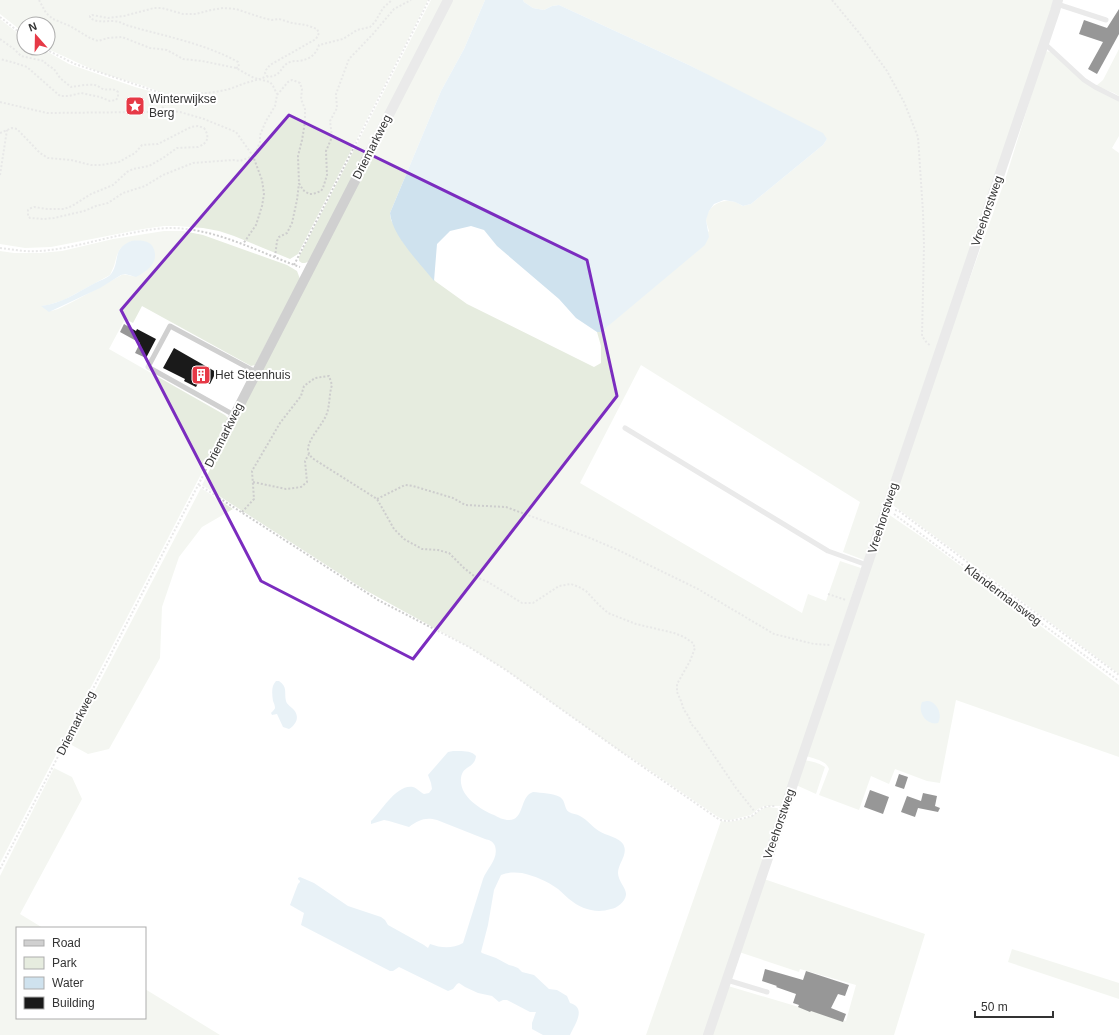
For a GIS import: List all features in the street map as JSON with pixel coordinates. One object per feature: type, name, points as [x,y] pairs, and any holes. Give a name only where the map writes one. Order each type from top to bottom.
[{"type":"street","name":"Driemarkweg","points":[[232,419],[448,0]]},
{"type":"street","name":"Vreehorstweg","points":[[708,1035],[1057,2]]},
{"type":"lane","points":[[1057,2],[1106,20]]},
{"type":"lane","points":[[1044,43],[1084,80],[1119,99]]},
{"type":"lane","points":[[232,419],[148,367],[170,326],[256,372]]},
{"type":"lane","points":[[625,428],[828,551],[867,565]]},
{"type":"lane","points":[[727,980],[767,992]]},
{"type":"path","points":[[39,0],[46,13],[53,19],[70,26],[90,38],[98,41],[108,38],[122,37],[150,48],[167,50],[183,59],[202,61],[236,68],[259,80],[272,83],[278,94]]},
{"type":"path","points":[[160,110],[165,106],[166,102],[174,98],[226,90],[244,83],[259,80],[267,76],[275,76],[289,63],[310,58],[317,51],[319,45],[343,39],[357,30],[370,27],[375,22],[383,8],[392,0]]},
{"type":"path","points":[[299,183],[303,190],[309,194],[317,193],[323,188],[327,175],[326,151],[332,137],[330,122],[337,108],[336,94],[349,59],[394,9],[411,0]]},
{"type":"path","points":[[0,248],[25,251],[48,250],[135,232],[171,228],[204,231],[243,244],[294,265],[429,0]]},
{"type":"path","points":[[832,0],[860,34],[887,71],[904,102],[918,137],[924,212],[922,336],[927,343],[940,349]]},
{"type":"path","points":[[236,68],[239,67],[238,62],[200,46],[118,22],[94,21],[90,18],[90,16],[92,15],[108,18],[124,16],[154,8],[162,8],[183,14],[196,14],[224,8],[236,9],[264,18],[280,19],[317,29],[318,33],[316,39],[270,65],[265,73],[267,76]]},
{"type":"path","points":[[0,17],[16,30]]},
{"type":"path","points":[[0,39],[21,56],[44,61],[71,87],[93,84],[104,89],[116,90],[118,92],[118,97],[116,100],[110,101],[81,93],[69,96],[60,96],[27,67],[0,59]]},
{"type":"path","points":[[56,54],[75,64],[158,92],[166,98],[166,102]]},
{"type":"path","points":[[0,133],[16,128],[40,153],[48,158],[71,160],[91,165],[114,164],[124,160],[142,145],[158,144],[192,127],[198,126],[204,128],[208,134],[207,140],[201,146],[177,148],[167,156],[149,166],[133,169],[127,172],[113,185],[91,194],[72,206],[64,209],[34,207],[28,210],[28,216],[30,218],[54,218],[84,211],[108,203],[123,193],[145,186],[163,175],[192,163],[232,160],[240,161],[253,156],[260,142],[260,135],[266,121],[275,106],[278,94],[288,82],[292,80],[300,83],[302,89],[301,98],[305,109],[305,122],[298,156],[299,183],[297,200],[292,223],[287,233],[279,237],[274,256]]},
{"type":"path","points":[[0,102],[47,113],[137,113],[160,110],[180,112],[204,119],[236,132],[253,156],[262,180],[264,194],[256,225],[243,244]]},
{"type":"path","points":[[0,175],[7,130]]},
{"type":"path","points":[[242,512],[254,499],[252,471],[280,423],[301,396],[304,386],[315,378],[329,376],[332,385],[327,413],[310,442],[308,450],[309,454],[312,458],[377,499],[394,529],[404,539],[422,549],[438,550],[449,553],[474,576],[488,582],[522,603],[533,602],[559,586],[571,584],[586,591],[608,613],[636,624],[674,633],[693,643],[695,648],[677,684],[677,692],[691,724],[696,729],[736,788],[755,812]]},
{"type":"path","name":"Driemarkweg","points":[[0,869],[232,419]]},
{"type":"path","points":[[252,482],[286,489],[301,487],[307,482],[305,461],[309,454]]},
{"type":"path","points":[[199,484],[378,600],[469,648],[506,670],[717,818],[730,821],[751,816],[755,812],[767,806],[784,808]]},
{"type":"path","points":[[377,499],[405,485],[453,498],[465,505],[506,507],[618,550],[698,589],[774,634],[814,644],[840,645]]},
{"type":"path","points":[[886,508],[898,511],[1119,675]]},
{"type":"path","name":"Klandermansweg","points":[[886,508],[1119,681]]},
{"type":"path","points":[[828,594],[854,603]]},
{"type":"highlighted area","points":[[289,115],[587,260],[617,396],[413,659],[261,581],[121,310]]},
{"type":"green space","points":[[0,0],[428,0],[298,254],[290,259],[219,231],[177,226],[143,229],[51,247],[25,248],[0,244],[0,19],[16,32],[16,56],[55,56],[69,64],[153,92],[162,97],[164,94],[98,71],[56,53],[56,16],[16,16],[16,27],[0,14]]},
{"type":"green space","points":[[431,0],[444,0],[310,261],[302,263],[299,261],[299,257]]},
{"type":"green space","points":[[451,0],[485,0],[464,49],[441,91],[390,213],[391,220],[403,242],[435,281],[467,304],[594,367],[601,363],[601,346],[597,332],[603,332],[709,231],[706,219],[707,214],[713,206],[725,201],[736,202],[743,206],[751,204],[823,145],[827,139],[691,66],[559,5],[552,6],[544,10],[533,8],[523,0],[1053,0],[1051,10],[864,560],[843,552],[860,502],[641,365],[580,483],[802,613],[808,594],[826,601],[840,561],[861,568],[782,806],[764,806],[751,815],[730,820],[725,820],[718,817],[623,753],[506,670],[469,647],[365,590],[202,485]]},
{"type":"green space","points":[[1119,49],[1119,96],[1096,86],[1103,80]]},
{"type":"green space","points":[[1045,51],[1051,52],[1083,81],[1119,101],[1119,136],[1112,148],[1119,153],[1119,674],[892,503],[936,373],[1006,177]]},
{"type":"green space","points":[[164,231],[183,231],[203,235],[287,265],[297,271],[300,279],[255,365],[251,366],[142,306],[133,323],[125,319],[109,349],[225,415],[228,418],[228,422],[0,863],[0,251],[14,253],[40,253],[62,251],[113,239]],"holes":[[[131,241],[144,241],[146,271],[135,276],[122,275],[58,309],[51,311],[42,306],[64,300],[110,275],[120,249]]]},
{"type":"green space","points":[[201,488],[233,509],[202,527],[179,557],[162,607],[160,658],[109,749],[88,754],[68,743]]},
{"type":"green space","points":[[888,514],[926,540],[1119,685],[1119,757],[956,700],[940,783],[927,781],[895,769],[889,784],[871,776],[859,810],[819,795],[829,769],[823,762],[806,756]]},
{"type":"green space","points":[[804,760],[815,762],[825,767],[816,794],[796,785]]},
{"type":"green space","points":[[54,768],[72,777],[82,799],[20,914],[41,927],[16,927],[16,1019],[146,1019],[146,990],[220,1035],[0,1035],[0,876]]},
{"type":"green space","points":[[767,807],[777,808],[780,810],[704,1035],[646,1035],[721,821],[724,822],[747,818]]},
{"type":"green space","points":[[764,879],[925,934],[894,1035],[711,1035],[728,986],[846,1021],[856,985],[800,969],[799,972],[739,952]]},
{"type":"green space","points":[[1012,949],[1119,983],[1119,999],[1008,962]]},
{"type":"water","points":[[485,0],[523,0],[533,8],[544,10],[552,6],[559,5],[691,66],[823,133],[827,139],[823,145],[751,204],[743,206],[735,202],[724,200],[714,204],[709,211],[706,220],[709,237],[705,245],[607,327],[603,332],[597,332],[576,318],[559,299],[497,246],[484,230],[471,226],[450,231],[437,244],[434,281],[401,240],[392,222],[390,213],[441,91],[464,49]]},
{"type":"water","points":[[131,241],[150,243],[154,249],[154,261],[146,271],[136,277],[125,274],[121,275],[100,288],[49,312],[41,306],[55,303],[76,294],[108,277],[114,269],[117,256],[121,248]]},
{"type":"water","points":[[276,681],[279,681],[284,686],[285,698],[288,705],[297,715],[294,725],[289,729],[283,727],[277,714],[272,715],[271,713],[275,708],[272,690]]},
{"type":"water","points":[[927,701],[934,703],[938,709],[940,716],[938,723],[930,723],[922,714],[922,702]]},
{"type":"water","points":[[448,752],[469,752],[476,756],[474,762],[463,772],[461,785],[463,791],[472,801],[488,812],[504,819],[512,820],[520,813],[524,801],[529,794],[533,792],[547,793],[560,797],[567,811],[579,815],[597,829],[619,840],[625,848],[624,855],[618,869],[618,876],[626,895],[618,906],[613,908],[600,911],[589,910],[574,903],[550,884],[536,877],[522,873],[512,872],[501,875],[494,890],[488,925],[481,952],[518,968],[522,972],[534,975],[549,989],[557,990],[567,996],[570,1003],[575,1005],[579,1012],[577,1021],[570,1035],[543,1035],[532,1029],[532,1023],[536,1012],[530,1012],[507,1000],[499,1002],[492,996],[478,993],[459,983],[453,989],[448,991],[399,967],[393,971],[390,971],[301,925],[304,913],[290,905],[300,882],[298,878],[300,877],[314,883],[348,906],[381,917],[388,925],[428,948],[430,944],[446,947],[463,943],[483,879],[494,859],[496,851],[493,843],[489,840],[433,819],[422,820],[409,827],[384,820],[371,824],[371,821],[389,800],[401,790],[407,787],[413,787],[424,794],[429,793],[432,789],[428,775]]},
{"type":"building","points":[[1119,9],[1119,34],[1097,74],[1088,69],[1103,42],[1079,34],[1084,20],[1107,28]]},
{"type":"building","points":[[124,324],[136,331],[137,329],[156,339],[146,358],[135,353],[140,343],[120,332]]},
{"type":"building","points":[[174,348],[216,372],[210,384],[200,379],[196,387],[184,381],[185,379],[163,368]]},
{"type":"building","points":[[899,774],[908,777],[904,789],[895,786]]},
{"type":"building","points":[[870,790],[889,797],[883,814],[864,807]]},
{"type":"building","points":[[923,793],[937,796],[935,806],[940,808],[938,812],[918,808],[915,817],[901,812],[907,796],[921,801]]},
{"type":"building","points":[[765,969],[803,980],[806,971],[849,985],[845,996],[838,994],[831,1008],[846,1014],[843,1022],[798,1007],[799,1005],[793,1003],[796,994],[762,981]]},
{"type":"place","name":"Winterwijkse Berg","points":[[135,106]]},
{"type":"place","name":"Het Steenhuis","points":[[201,375]]}]
